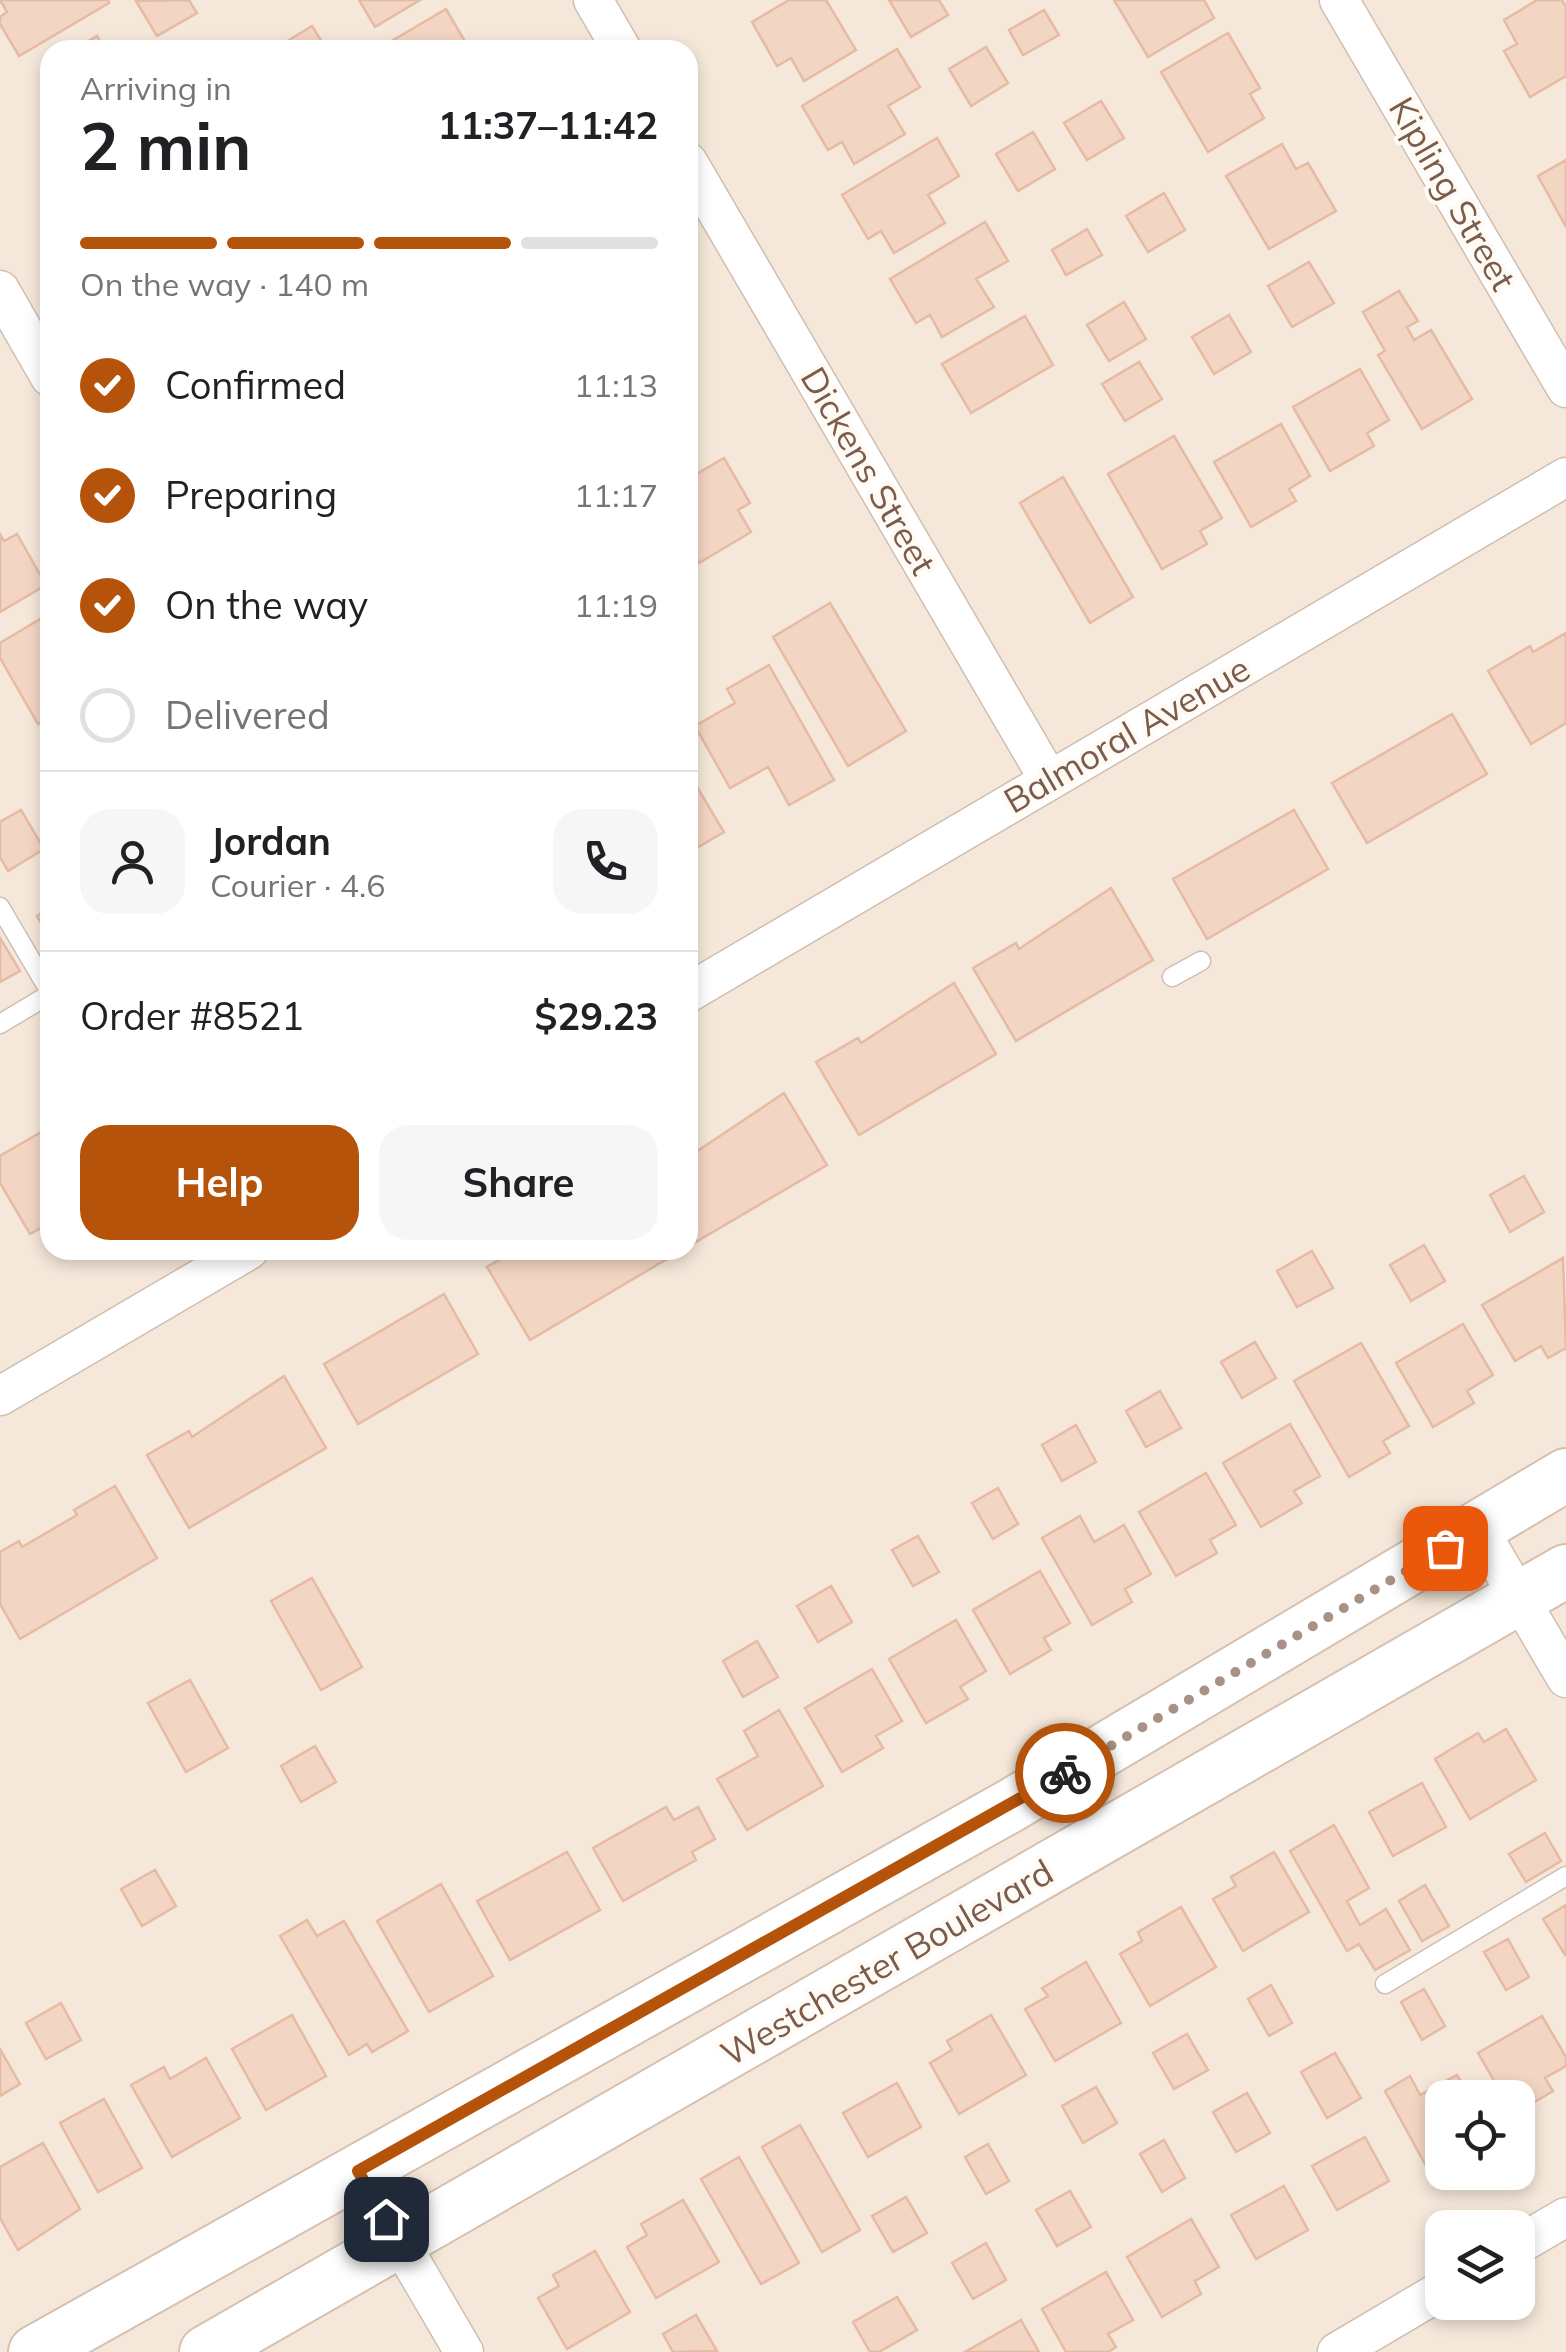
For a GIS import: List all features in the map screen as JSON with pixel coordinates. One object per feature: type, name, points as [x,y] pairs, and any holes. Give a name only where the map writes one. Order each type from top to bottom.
[{"type":"street","points":[[593,0],[616,40]]},
{"type":"street","name":"Kipling Street","points":[[1339,0],[1566,388]]},
{"type":"street","name":"Dickens Street","points":[[698,179],[1049,780]]},
{"type":"street","points":[[0,290],[40,360]]},
{"type":"street","name":"Balmoral Avenue","points":[[698,986],[1566,477]]},
{"type":"street","points":[[0,1396],[232,1260]]},
{"type":"street","points":[[35,2352],[1010,1806],[1566,1475]]},
{"type":"street","points":[[1478,1528],[1566,1678]]},
{"type":"street","name":"Westchester Boulevard","points":[[206,2352],[1566,1571]]},
{"type":"street","points":[[358,2171],[464,2352]]},
{"type":"street","points":[[1535,2236],[1566,2217]]},
{"type":"street","points":[[1337,2352],[1425,2300]]},
{"type":"lane","points":[[0,907],[40,976]]},
{"type":"lane","points":[[1172,977],[1200,961]]},
{"type":"lane","points":[[0,1024],[40,999]]},
{"type":"lane","points":[[1385,1984],[1566,1876]]},
{"type":"shaded area","points":[[0,0],[1566,0],[1566,2352],[0,2352]]},
{"type":"building","points":[[0,0],[109,3],[40,40],[19,56],[0,24],[0,17],[7,12]]},
{"type":"building","points":[[189,0],[197,13],[157,36],[136,1]]},
{"type":"building","points":[[359,0],[420,0],[375,27]]},
{"type":"building","points":[[789,0],[826,0],[856,50],[804,81],[791,58],[777,66],[752,22]]},
{"type":"building","points":[[889,0],[939,0],[948,15],[911,37]]},
{"type":"building","points":[[1114,0],[1204,0],[1214,18],[1148,57]]},
{"type":"building","points":[[1537,0],[1562,0],[1566,7],[1566,76],[1530,97],[1504,51],[1517,44],[1504,20]]},
{"type":"building","points":[[446,9],[464,40],[393,40]]},
{"type":"building","points":[[1044,10],[1059,35],[1023,55],[1009,30]]},
{"type":"building","points":[[312,26],[321,40],[289,40]]},
{"type":"building","points":[[1228,33],[1260,88],[1250,94],[1264,118],[1208,152],[1161,72]]},
{"type":"building","points":[[986,47],[1008,83],[971,106],[949,69]]},
{"type":"building","points":[[897,49],[920,87],[888,106],[905,134],[854,164],[842,142],[828,150],[802,106]]},
{"type":"building","points":[[1101,101],[1124,138],[1087,160],[1064,123]]},
{"type":"building","points":[[1033,132],[1055,169],[1018,191],[996,154]]},
{"type":"building","points":[[937,138],[959,176],[928,195],[945,223],[894,253],[881,231],[868,239],[842,195]]},
{"type":"building","points":[[1282,144],[1296,169],[1308,163],[1336,211],[1269,249],[1226,176]]},
{"type":"building","points":[[1566,160],[1566,227],[1538,176]]},
{"type":"building","points":[[1164,193],[1185,230],[1148,252],[1126,216]]},
{"type":"building","points":[[985,222],[1008,261],[976,279],[994,307],[942,337],[930,315],[916,323],[890,279]]},
{"type":"building","points":[[1087,229],[1102,255],[1066,275],[1052,250]]},
{"type":"building","points":[[1309,262],[1334,303],[1292,327],[1268,286]]},
{"type":"building","points":[[1399,291],[1418,321],[1407,327],[1414,340],[1431,330],[1472,399],[1422,429],[1378,355],[1385,351],[1363,312]]},
{"type":"building","points":[[1124,302],[1146,339],[1109,361],[1087,325]]},
{"type":"building","points":[[1229,315],[1251,352],[1214,374],[1192,337]]},
{"type":"building","points":[[1025,316],[1053,365],[971,413],[942,364]]},
{"type":"building","points":[[1139,362],[1162,399],[1125,421],[1102,384]]},
{"type":"building","points":[[1360,369],[1389,420],[1367,433],[1374,446],[1330,471],[1293,407]]},
{"type":"building","points":[[1281,424],[1310,476],[1289,489],[1296,501],[1251,527],[1214,462]]},
{"type":"building","points":[[1174,436],[1222,518],[1200,531],[1207,544],[1162,569],[1108,474]]},
{"type":"building","points":[[724,458],[750,503],[738,510],[751,532],[699,563],[698,561],[698,473]]},
{"type":"building","points":[[1063,477],[1133,597],[1090,623],[1020,503]]},
{"type":"building","points":[[0,534],[4,541],[17,534],[40,574],[40,589],[0,612]]},
{"type":"building","points":[[830,603],[906,731],[848,766],[773,637]]},
{"type":"building","points":[[40,619],[38,724],[0,658],[0,643]]},
{"type":"building","points":[[1566,633],[1566,723],[1531,744],[1488,671],[1530,646],[1533,652]]},
{"type":"building","points":[[769,665],[834,780],[789,805],[768,767],[730,788],[698,731],[698,724],[735,703],[727,689]]},
{"type":"building","points":[[1452,714],[1487,774],[1367,843],[1332,783]]},
{"type":"building","points":[[698,789],[724,832],[698,847]]},
{"type":"building","points":[[21,810],[40,842],[40,851],[8,871],[0,857],[0,822]]},
{"type":"building","points":[[1294,810],[1328,869],[1207,939],[1173,879]]},
{"type":"building","points":[[1111,888],[1153,960],[1016,1041],[973,968],[1016,943],[1019,949]]},
{"type":"building","points":[[0,938],[20,971],[0,982]]},
{"type":"building","points":[[954,983],[996,1054],[859,1135],[816,1062],[858,1038],[861,1043]]},
{"type":"building","points":[[784,1093],[827,1165],[698,1241],[698,1151]]},
{"type":"building","points":[[40,1133],[40,1228],[30,1234],[0,1183],[0,1156]]},
{"type":"building","points":[[1524,1176],[1544,1212],[1510,1232],[1490,1195]]},
{"type":"building","points":[[1424,1245],[1445,1281],[1411,1301],[1390,1265]]},
{"type":"building","points":[[1312,1251],[1333,1288],[1297,1307],[1277,1271]]},
{"type":"building","points":[[1563,1258],[1566,1348],[1548,1358],[1541,1346],[1515,1361],[1482,1305]]},
{"type":"building","points":[[499,1260],[665,1260],[530,1340],[487,1267]]},
{"type":"building","points":[[444,1294],[478,1354],[358,1424],[324,1364]]},
{"type":"building","points":[[1463,1324],[1493,1375],[1467,1391],[1474,1403],[1433,1427],[1396,1363]]},
{"type":"building","points":[[1255,1342],[1276,1378],[1242,1398],[1221,1362]]},
{"type":"building","points":[[1361,1343],[1409,1426],[1383,1441],[1390,1453],[1349,1477],[1294,1381]]},
{"type":"building","points":[[284,1376],[326,1448],[189,1528],[147,1455],[189,1431],[192,1437]]},
{"type":"building","points":[[1160,1391],[1181,1428],[1146,1447],[1126,1411]]},
{"type":"building","points":[[1290,1424],[1320,1476],[1294,1491],[1302,1503],[1261,1527],[1223,1463]]},
{"type":"building","points":[[1076,1425],[1096,1462],[1062,1481],[1042,1445]]},
{"type":"building","points":[[1206,1473],[1236,1525],[1210,1540],[1217,1553],[1176,1576],[1139,1512]]},
{"type":"building","points":[[115,1486],[157,1558],[20,1639],[0,1604],[0,1552],[19,1541],[22,1547],[77,1515],[74,1510]]},
{"type":"building","points":[[998,1488],[1018,1524],[993,1539],[972,1503]]},
{"type":"building","points":[[1080,1516],[1094,1542],[1124,1525],[1151,1574],[1125,1589],[1132,1602],[1092,1625],[1042,1538]]},
{"type":"building","points":[[918,1536],[939,1572],[913,1586],[892,1550]]},
{"type":"building","points":[[1040,1571],[1070,1623],[1044,1638],[1051,1650],[1010,1674],[973,1610]]},
{"type":"building","points":[[312,1578],[362,1667],[321,1690],[271,1601]]},
{"type":"building","points":[[831,1586],[852,1622],[818,1642],[797,1606]]},
{"type":"building","points":[[956,1620],[986,1671],[960,1687],[968,1699],[926,1723],[889,1659]]},
{"type":"building","points":[[757,1641],[778,1677],[743,1697],[723,1661]]},
{"type":"building","points":[[872,1669],[902,1721],[876,1736],[883,1748],[842,1772],[805,1708]]},
{"type":"building","points":[[190,1680],[228,1748],[186,1772],[148,1703]]},
{"type":"building","points":[[779,1710],[823,1786],[747,1830],[717,1779],[758,1756],[744,1731]]},
{"type":"building","points":[[1506,1729],[1536,1780],[1470,1819],[1435,1759],[1478,1733],[1484,1742]]},
{"type":"building","points":[[315,1746],[336,1782],[301,1802],[281,1766]]},
{"type":"building","points":[[1422,1783],[1446,1827],[1393,1856],[1369,1812]]},
{"type":"building","points":[[666,1807],[674,1820],[698,1807],[715,1839],[692,1852],[696,1860],[623,1901],[593,1848]]},
{"type":"building","points":[[1334,1825],[1369,1888],[1347,1901],[1360,1925],[1386,1909],[1410,1950],[1375,1970],[1359,1944],[1347,1951],[1290,1851]]},
{"type":"building","points":[[1545,1833],[1561,1861],[1526,1882],[1509,1854]]},
{"type":"building","points":[[567,1852],[600,1910],[510,1960],[477,1901]]},
{"type":"building","points":[[1274,1852],[1309,1912],[1243,1951],[1213,1899],[1236,1886],[1231,1877]]},
{"type":"building","points":[[155,1870],[176,1906],[142,1926],[121,1889]]},
{"type":"building","points":[[441,1884],[493,1976],[429,2012],[377,1921]]},
{"type":"building","points":[[1425,1885],[1449,1926],[1422,1941],[1399,1901]]},
{"type":"building","points":[[1566,1905],[1566,1954],[1565,1955],[1543,1919]]},
{"type":"building","points":[[1181,1907],[1216,1967],[1150,2006],[1120,1954],[1142,1941],[1138,1932]]},
{"type":"building","points":[[307,1920],[317,1936],[344,1921],[408,2031],[372,2052],[367,2044],[349,2055],[280,1936]]},
{"type":"building","points":[[1508,1939],[1529,1977],[1506,1990],[1484,1952]]},
{"type":"building","points":[[1086,1962],[1121,2023],[1055,2061],[1025,2009],[1048,1996],[1042,1988]]},
{"type":"building","points":[[1271,1985],[1292,2023],[1269,2036],[1248,1999]]},
{"type":"building","points":[[1424,1989],[1445,2026],[1422,2040],[1401,2002]]},
{"type":"building","points":[[61,2003],[81,2040],[46,2059],[26,2023]]},
{"type":"building","points":[[292,2015],[326,2076],[266,2110],[232,2049]]},
{"type":"building","points":[[991,2015],[1026,2075],[959,2114],[930,2063],[952,2050],[947,2041]]},
{"type":"building","points":[[1542,2016],[1566,2057],[1566,2066],[1545,2078],[1553,2091],[1535,2102],[1535,2080],[1494,2080],[1478,2053]]},
{"type":"building","points":[[1187,2034],[1208,2070],[1174,2089],[1153,2053]]},
{"type":"building","points":[[0,2049],[20,2084],[0,2096]]},
{"type":"building","points":[[1335,2053],[1361,2098],[1327,2118],[1301,2072]]},
{"type":"building","points":[[206,2058],[240,2118],[172,2157],[131,2085],[164,2067],[170,2079]]},
{"type":"building","points":[[1410,2076],[1420,2095],[1425,2092],[1425,2164],[1385,2091]]},
{"type":"building","points":[[897,2083],[921,2127],[868,2157],[843,2113]]},
{"type":"building","points":[[1096,2087],[1117,2123],[1083,2143],[1062,2106]]},
{"type":"building","points":[[1247,2093],[1270,2133],[1236,2152],[1213,2112]]},
{"type":"building","points":[[104,2099],[142,2168],[98,2192],[60,2123]]},
{"type":"building","points":[[800,2125],[860,2230],[822,2252],[762,2147]]},
{"type":"building","points":[[1365,2137],[1389,2181],[1337,2210],[1312,2166]]},
{"type":"building","points":[[1164,2140],[1185,2178],[1162,2192],[1140,2154]]},
{"type":"building","points":[[43,2143],[80,2209],[18,2250],[0,2218],[0,2167]]},
{"type":"building","points":[[988,2144],[1009,2181],[986,2194],[965,2157]]},
{"type":"building","points":[[739,2157],[799,2263],[761,2284],[701,2179]]},
{"type":"building","points":[[1284,2186],[1308,2230],[1256,2259],[1231,2215]]},
{"type":"building","points":[[1070,2191],[1091,2227],[1057,2246],[1036,2210]]},
{"type":"building","points":[[906,2197],[927,2233],[893,2252],[872,2216]]},
{"type":"building","points":[[683,2200],[719,2262],[656,2298],[627,2247],[647,2235],[641,2224]]},
{"type":"building","points":[[1191,2219],[1219,2267],[1195,2281],[1201,2294],[1162,2317],[1127,2257]]},
{"type":"building","points":[[986,2243],[1006,2280],[973,2299],[952,2263]]},
{"type":"building","points":[[595,2251],[630,2312],[567,2349],[538,2298],[559,2286],[553,2275]]},
{"type":"building","points":[[1106,2272],[1133,2320],[1108,2334],[1116,2347],[1108,2352],[1066,2352],[1042,2309]]},
{"type":"building","points":[[897,2297],[917,2330],[879,2352],[870,2352],[853,2322]]},
{"type":"building","points":[[696,2315],[717,2351],[673,2352],[663,2334]]},
{"type":"building","points":[[1021,2320],[1039,2352],[965,2352]]},
{"type":"way so far","points":[[1065,1773],[1445,1548]]},
{"type":"route","points":[[386,2219],[358,2171],[1065,1773]]}]
